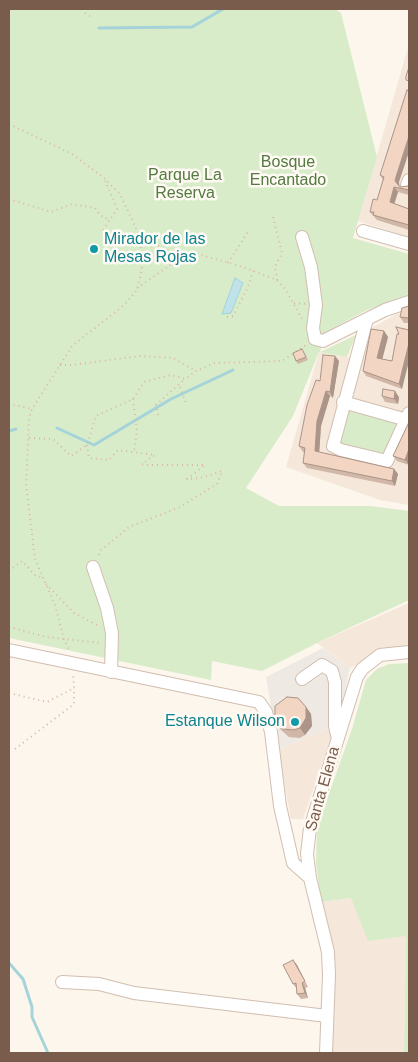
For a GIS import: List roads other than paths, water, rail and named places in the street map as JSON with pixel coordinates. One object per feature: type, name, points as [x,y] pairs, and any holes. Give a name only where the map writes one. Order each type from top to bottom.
[{"type":"street","points":[[363,230],[409,244]]},
{"type":"street","points":[[302,237],[311,267],[316,306],[313,328],[319,340],[367,318],[409,302]]},
{"type":"street","points":[[343,402],[408,417],[388,461],[341,450],[333,446],[343,402],[367,318]]},
{"type":"street","points":[[93,566],[107,608],[112,638],[111,672]]},
{"type":"street","points":[[9,650],[250,699],[263,705],[271,732],[280,806],[292,863],[310,878]]},
{"type":"street","name":"Santa Elena","points":[[326,1053],[328,952],[310,878],[307,854],[310,828],[357,677],[362,668],[380,655],[409,652]]},
{"type":"street","points":[[302,679],[322,665],[332,671],[335,682],[335,726],[338,737]]},
{"type":"street","points":[[62,982],[99,984],[134,993],[327,1016]]},
{"type":"water","points":[[235,278],[243,283],[231,313],[222,314]]},
{"type":"waterway","points":[[99,28],[192,27],[223,9]]},
{"type":"waterway","points":[[57,428],[94,445],[171,399],[233,370]]},
{"type":"waterway","points":[[9,431],[16,429]]},
{"type":"waterway","points":[[9,963],[23,979],[32,1007],[32,1017],[48,1053]]},
{"type":"place","name":"Mirador de las Mesas Rojas","points":[[94,249]]},
{"type":"place","name":"Estanque Wilson","points":[[295,722]]},
{"type":"park label","name":"Bosque Encantado","points":[[288,172]]},
{"type":"park label","name":"Parque La Reserva","points":[[185,185]]}]
